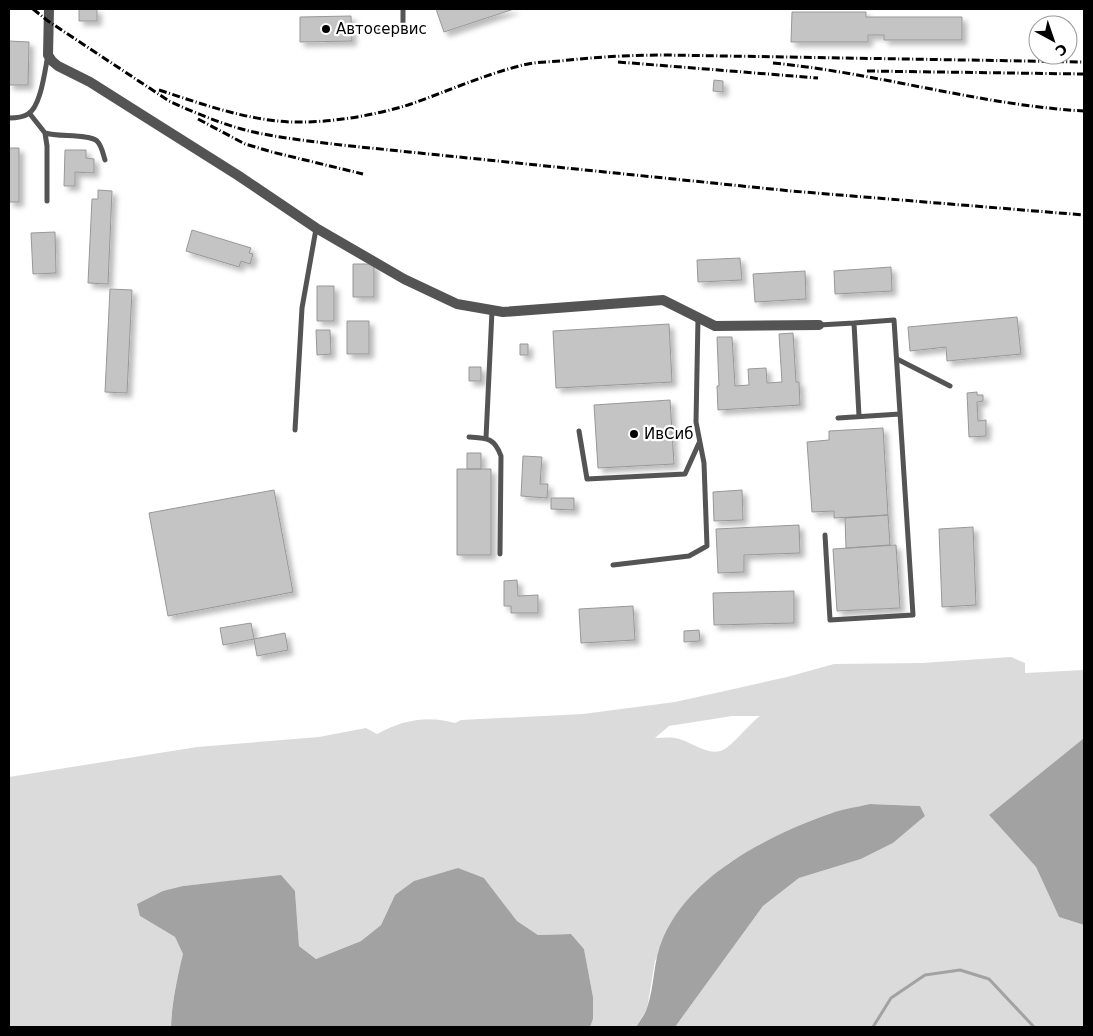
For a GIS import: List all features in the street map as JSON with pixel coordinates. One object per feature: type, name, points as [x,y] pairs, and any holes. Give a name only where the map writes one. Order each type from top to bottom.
[{"type":"street","points":[[48,9],[48,54],[58,66],[90,82],[156,123],[316,228],[404,278],[457,304],[492,311],[524,311],[664,300],[715,326],[819,325]]},
{"type":"lane","points":[[367,30],[403,30],[403,9]]},
{"type":"lane","points":[[9,118],[19,118],[30,114],[35,108],[43,83],[48,54]]},
{"type":"lane","points":[[30,114],[45,133],[47,146],[47,201]]},
{"type":"lane","points":[[45,133],[55,136],[84,137],[96,140],[102,147],[105,160]]},
{"type":"lane","points":[[295,430],[302,308],[316,228]]},
{"type":"lane","points":[[486,438],[492,311]]},
{"type":"lane","points":[[613,565],[689,556],[707,546],[704,463],[696,422],[698,318]]},
{"type":"lane","points":[[819,325],[894,320],[913,615],[830,620],[825,535]]},
{"type":"lane","points":[[854,323],[859,416]]},
{"type":"lane","points":[[897,359],[950,386]]},
{"type":"lane","points":[[838,418],[900,414]]},
{"type":"lane","points":[[579,431],[587,479],[685,474],[699,443]]},
{"type":"lane","points":[[469,437],[486,438],[492,441],[498,447],[501,456],[500,554]]},
{"type":"shaded area","points":[[1011,657],[1025,663],[1025,673],[1084,670],[1084,738],[989,815],[1036,867],[1059,917],[1084,925],[1084,1027],[675,1027],[763,906],[799,878],[861,859],[893,843],[925,816],[919,806],[870,804],[831,813],[762,843],[729,863],[696,892],[680,910],[655,961],[647,1009],[636,1027],[590,1027],[593,1019],[593,997],[584,949],[571,934],[538,935],[517,921],[484,878],[395,895],[381,925],[361,941],[316,959],[299,946],[295,891],[241,880],[183,886],[140,916],[175,937],[184,955],[175,991],[171,1027],[9,1027],[9,777],[197,747],[319,737],[366,728],[377,734],[396,725],[415,720],[435,719],[455,723],[461,720],[583,714],[675,702],[787,677],[834,664],[922,663]],"holes":[[[732,716],[760,716],[727,747],[717,752],[705,750],[680,739],[655,738],[669,726]]]},
{"type":"shaded area","points":[[1084,738],[1084,925],[1059,917],[1036,867],[989,815]]},
{"type":"shaded area","points":[[870,804],[920,806],[925,816],[893,843],[861,859],[799,878],[763,906],[675,1027],[636,1027],[647,1008],[657,955],[663,938],[676,915],[692,895],[712,876],[757,846],[834,812]]},
{"type":"shaded area","points":[[458,868],[484,878],[517,921],[538,935],[571,934],[584,949],[593,997],[593,1019],[590,1027],[171,1027],[174,999],[183,954],[175,937],[140,916],[137,904],[163,891],[183,886],[281,875],[295,891],[299,946],[316,959],[361,941],[381,925],[395,895],[414,881]]},
{"type":"building","points":[[79,9],[97,9],[97,21],[79,21]]},
{"type":"building","points":[[436,9],[514,9],[444,32]]},
{"type":"building","points":[[792,12],[866,12],[866,17],[962,17],[962,40],[884,40],[884,35],[868,35],[868,42],[791,42]]},
{"type":"building","name":"Автосервис","points":[[351,16],[352,41],[300,42],[300,17]]},
{"type":"building","points":[[9,41],[29,42],[28,85],[9,85]]},
{"type":"building","points":[[714,80],[723,81],[723,92],[713,91]]},
{"type":"building","points":[[9,148],[19,148],[19,202],[9,202]]},
{"type":"building","points":[[65,150],[86,150],[86,158],[94,159],[94,173],[75,172],[75,186],[64,186]]},
{"type":"building","points":[[98,190],[112,191],[108,284],[88,283],[92,199],[98,199]]},
{"type":"building","points":[[192,230],[251,248],[249,253],[253,254],[250,264],[241,261],[239,267],[186,251]]},
{"type":"building","points":[[55,232],[56,273],[33,274],[31,233]]},
{"type":"building","points":[[740,258],[742,280],[698,282],[697,260]]},
{"type":"building","points":[[353,264],[374,264],[374,297],[353,297]]},
{"type":"building","points":[[891,267],[892,291],[835,294],[834,271]]},
{"type":"building","points":[[805,271],[806,299],[755,302],[753,274]]},
{"type":"building","points":[[317,286],[334,286],[334,321],[317,321]]},
{"type":"building","points":[[110,289],[132,290],[127,393],[105,392]]},
{"type":"building","points":[[1017,317],[1021,354],[947,361],[946,347],[910,351],[908,327]]},
{"type":"building","points":[[347,321],[369,321],[369,354],[347,354]]},
{"type":"building","points":[[669,324],[672,382],[556,388],[553,331]]},
{"type":"building","points":[[316,330],[330,330],[331,354],[317,355]]},
{"type":"building","points":[[793,333],[796,382],[799,382],[800,405],[718,410],[717,337],[732,337],[735,386],[749,385],[748,369],[766,368],[767,383],[782,382],[779,334]]},
{"type":"building","points":[[520,344],[528,344],[528,355],[520,355]]},
{"type":"building","points":[[469,367],[481,367],[481,381],[469,381]]},
{"type":"building","points":[[977,392],[977,395],[983,395],[983,401],[977,402],[978,421],[986,420],[986,436],[969,437],[967,393]]},
{"type":"building","points":[[670,400],[674,464],[598,468],[594,405]]},
{"type":"building","points":[[883,428],[888,515],[834,518],[834,511],[812,512],[807,442],[829,440],[829,431]]},
{"type":"building","points":[[467,453],[481,453],[481,469],[467,469]]},
{"type":"building","points":[[523,456],[542,457],[540,484],[548,484],[547,498],[521,496]]},
{"type":"building","points":[[457,469],[491,469],[491,555],[457,555]]},
{"type":"building","points":[[274,490],[293,592],[168,616],[149,513]]},
{"type":"building","points":[[742,490],[743,520],[714,521],[713,492]]},
{"type":"building","points":[[551,498],[574,498],[574,510],[551,509]]},
{"type":"building","points":[[888,515],[890,545],[846,548],[845,518]]},
{"type":"building","points":[[799,525],[800,553],[744,555],[744,572],[718,573],[716,529]]},
{"type":"building","points":[[973,527],[976,605],[942,607],[939,529]]},
{"type":"building","points":[[896,545],[900,608],[837,611],[833,549]]},
{"type":"building","points":[[517,580],[518,596],[538,595],[538,613],[511,613],[511,606],[504,606],[504,581]]},
{"type":"building","points":[[794,591],[794,623],[714,625],[713,593]]},
{"type":"building","points":[[633,606],[635,640],[581,643],[579,609]]},
{"type":"building","points":[[251,623],[254,639],[223,645],[220,628]]},
{"type":"building","points":[[699,630],[700,641],[684,642],[684,631]]},
{"type":"building","points":[[285,633],[288,650],[257,656],[254,639]]},
{"type":"waterway","points":[[873,1027],[891,998],[925,975],[960,970],[989,979],[1034,1027]]},
{"type":"railway","points":[[33,9],[48,21],[169,101],[219,122],[260,133],[341,145],[791,191],[1084,215]]},
{"type":"railway","points":[[159,90],[241,115],[274,121],[305,122],[350,118],[394,109],[523,65],[600,57],[666,55],[1084,62]]},
{"type":"railway","points":[[618,62],[818,78]]},
{"type":"railway","points":[[773,63],[851,74],[967,96],[1045,108],[1084,111]]},
{"type":"railway","points":[[867,71],[1084,74]]},
{"type":"railway","points":[[198,119],[245,144],[363,174]]},
{"type":"place","name":"Автосервис","points":[[326,29]]},
{"type":"place","name":"ИвСиб","points":[[634,434]]}]
